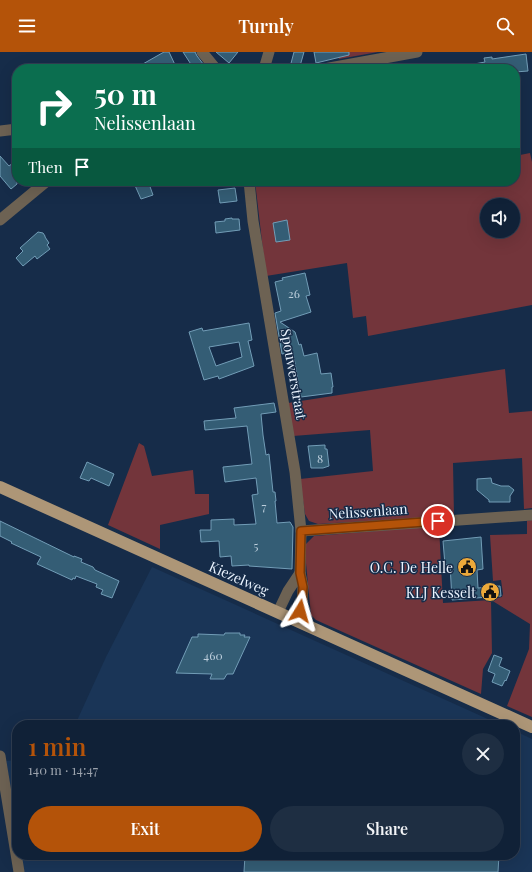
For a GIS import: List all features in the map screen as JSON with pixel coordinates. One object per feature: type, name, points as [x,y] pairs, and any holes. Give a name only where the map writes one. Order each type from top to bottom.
[{"type":"main road","name":"Kiezelweg","points":[[0,487],[519,720]]},
{"type":"main road","name":"Kiezelweg","points":[[520,721],[532,726]]},
{"type":"street","points":[[202,52],[212,64]]},
{"type":"street","points":[[265,64],[268,52]]},
{"type":"street","points":[[351,64],[417,52]]},
{"type":"street","points":[[0,131],[12,130]]},
{"type":"street","points":[[0,220],[41,186]]},
{"type":"street","name":"Spouwerstraat","points":[[250,186],[253,221],[295,472],[301,531],[300,573],[303,587],[298,621]]},
{"type":"street","name":"Nelissenlaan","points":[[301,531],[532,514]]},
{"type":"street","points":[[278,612],[288,591],[300,573]]},
{"type":"street","points":[[0,756],[12,829]]},
{"type":"street","points":[[17,860],[19,872]]},
{"type":"shaded area","points":[[336,52],[378,52],[339,59]]},
{"type":"shaded area","points":[[530,153],[532,162],[532,305],[368,336],[366,316],[353,318],[347,263],[266,276],[256,186],[520,186],[520,155]]},
{"type":"shaded area","points":[[505,369],[509,413],[532,411],[532,508],[524,509],[522,458],[453,463],[454,516],[318,524],[309,521],[305,514],[300,479],[373,471],[370,430],[293,436],[288,403]]},
{"type":"shaded area","points":[[139,443],[144,446],[152,476],[193,470],[195,494],[209,494],[209,514],[160,525],[160,549],[108,525]]},
{"type":"shaded area","points":[[532,520],[532,717],[507,706],[529,649],[530,624],[491,600],[502,597],[503,594],[501,580],[493,581],[490,535],[527,534],[527,521]]},
{"type":"shaded area","points":[[439,526],[443,603],[491,600],[492,653],[483,669],[481,694],[316,620],[311,615],[305,553],[306,544],[314,536]]},
{"type":"shaded area","points":[[152,567],[490,720],[77,720],[106,657]]},
{"type":"shaded area","points":[[520,733],[532,739],[532,872],[24,872],[22,860],[520,860]]},
{"type":"shaded area","points":[[12,760],[12,799],[6,761]]},
{"type":"building","points":[[164,52],[169,52],[175,64],[143,64]]},
{"type":"building","points":[[183,52],[195,52],[203,64],[191,64]]},
{"type":"building","points":[[216,52],[238,52],[229,63]]},
{"type":"building","points":[[294,52],[304,52],[301,64],[291,64]]},
{"type":"building","points":[[314,52],[349,52],[349,55],[316,63]]},
{"type":"building","points":[[526,54],[528,71],[520,72],[520,64],[474,64],[485,62],[484,58],[492,57],[492,59]]},
{"type":"building","points":[[0,156],[9,166],[12,164],[12,186],[15,186],[11,189],[0,176]]},
{"type":"building","points":[[135,186],[150,186],[153,195],[141,199]]},
{"type":"building","points":[[235,188],[237,201],[220,203],[218,190]]},
{"type":"building","points":[[225,219],[239,219],[240,230],[216,233],[215,222],[225,221]]},
{"type":"building","points":[[287,220],[290,240],[276,242],[273,223]]},
{"type":"building","points":[[38,232],[43,233],[49,243],[47,245],[50,249],[37,259],[35,256],[23,266],[16,258],[23,251],[20,248]]},
{"type":"building","points":[[305,273],[310,295],[306,296],[311,312],[280,322],[295,332],[299,345],[301,344],[304,356],[317,353],[321,374],[331,373],[333,387],[332,393],[301,397],[293,352],[282,354],[275,313],[281,311],[275,282],[283,280],[282,278]]},
{"type":"building","points":[[249,323],[252,340],[248,341],[254,366],[219,379],[218,376],[204,380],[189,332],[202,328],[203,331]],"holes":[[[239,342],[242,357],[216,366],[209,347]]]},
{"type":"building","points":[[274,403],[276,412],[261,414],[263,435],[266,455],[269,454],[273,492],[275,492],[277,523],[290,522],[293,527],[292,569],[249,565],[232,566],[231,556],[220,557],[219,541],[201,542],[200,530],[211,530],[211,520],[234,519],[234,525],[256,524],[252,495],[258,494],[256,478],[225,482],[223,467],[252,464],[247,426],[205,430],[204,421],[236,418],[234,408]]},
{"type":"building","points":[[325,445],[325,449],[327,449],[329,466],[323,468],[311,468],[308,446]]},
{"type":"building","points":[[87,462],[114,474],[109,486],[91,478],[89,481],[80,478]]},
{"type":"building","points":[[491,478],[492,483],[501,486],[509,486],[514,490],[510,496],[510,502],[489,502],[489,500],[477,490],[477,479]]},
{"type":"building","points":[[0,521],[74,557],[82,559],[81,562],[119,581],[112,598],[101,594],[103,590],[96,587],[97,584],[76,576],[75,579],[73,578],[72,580],[37,564],[41,557],[11,543],[12,542],[0,536]]},
{"type":"building","name":"O.C. De Helle","points":[[481,537],[483,569],[477,570],[478,588],[500,586],[501,596],[452,600],[450,564],[445,565],[443,541]]},
{"type":"building","points":[[225,633],[240,633],[240,635],[245,635],[244,637],[250,637],[233,674],[227,674],[224,679],[210,679],[212,674],[176,673],[192,637],[198,637],[198,634],[224,635]]},
{"type":"building","points":[[494,655],[502,658],[499,666],[510,671],[502,686],[492,682],[495,674],[488,671]]},
{"type":"building","points":[[245,860],[499,860],[498,872],[244,872]]},
{"type":"place","name":"O.C. De Helle","points":[[467,567]]},
{"type":"place","name":"KLJ Kesselt","points":[[490,592]]},
{"type":"route","points":[[300,611],[303,587],[300,573],[301,531],[438,521]]}]
